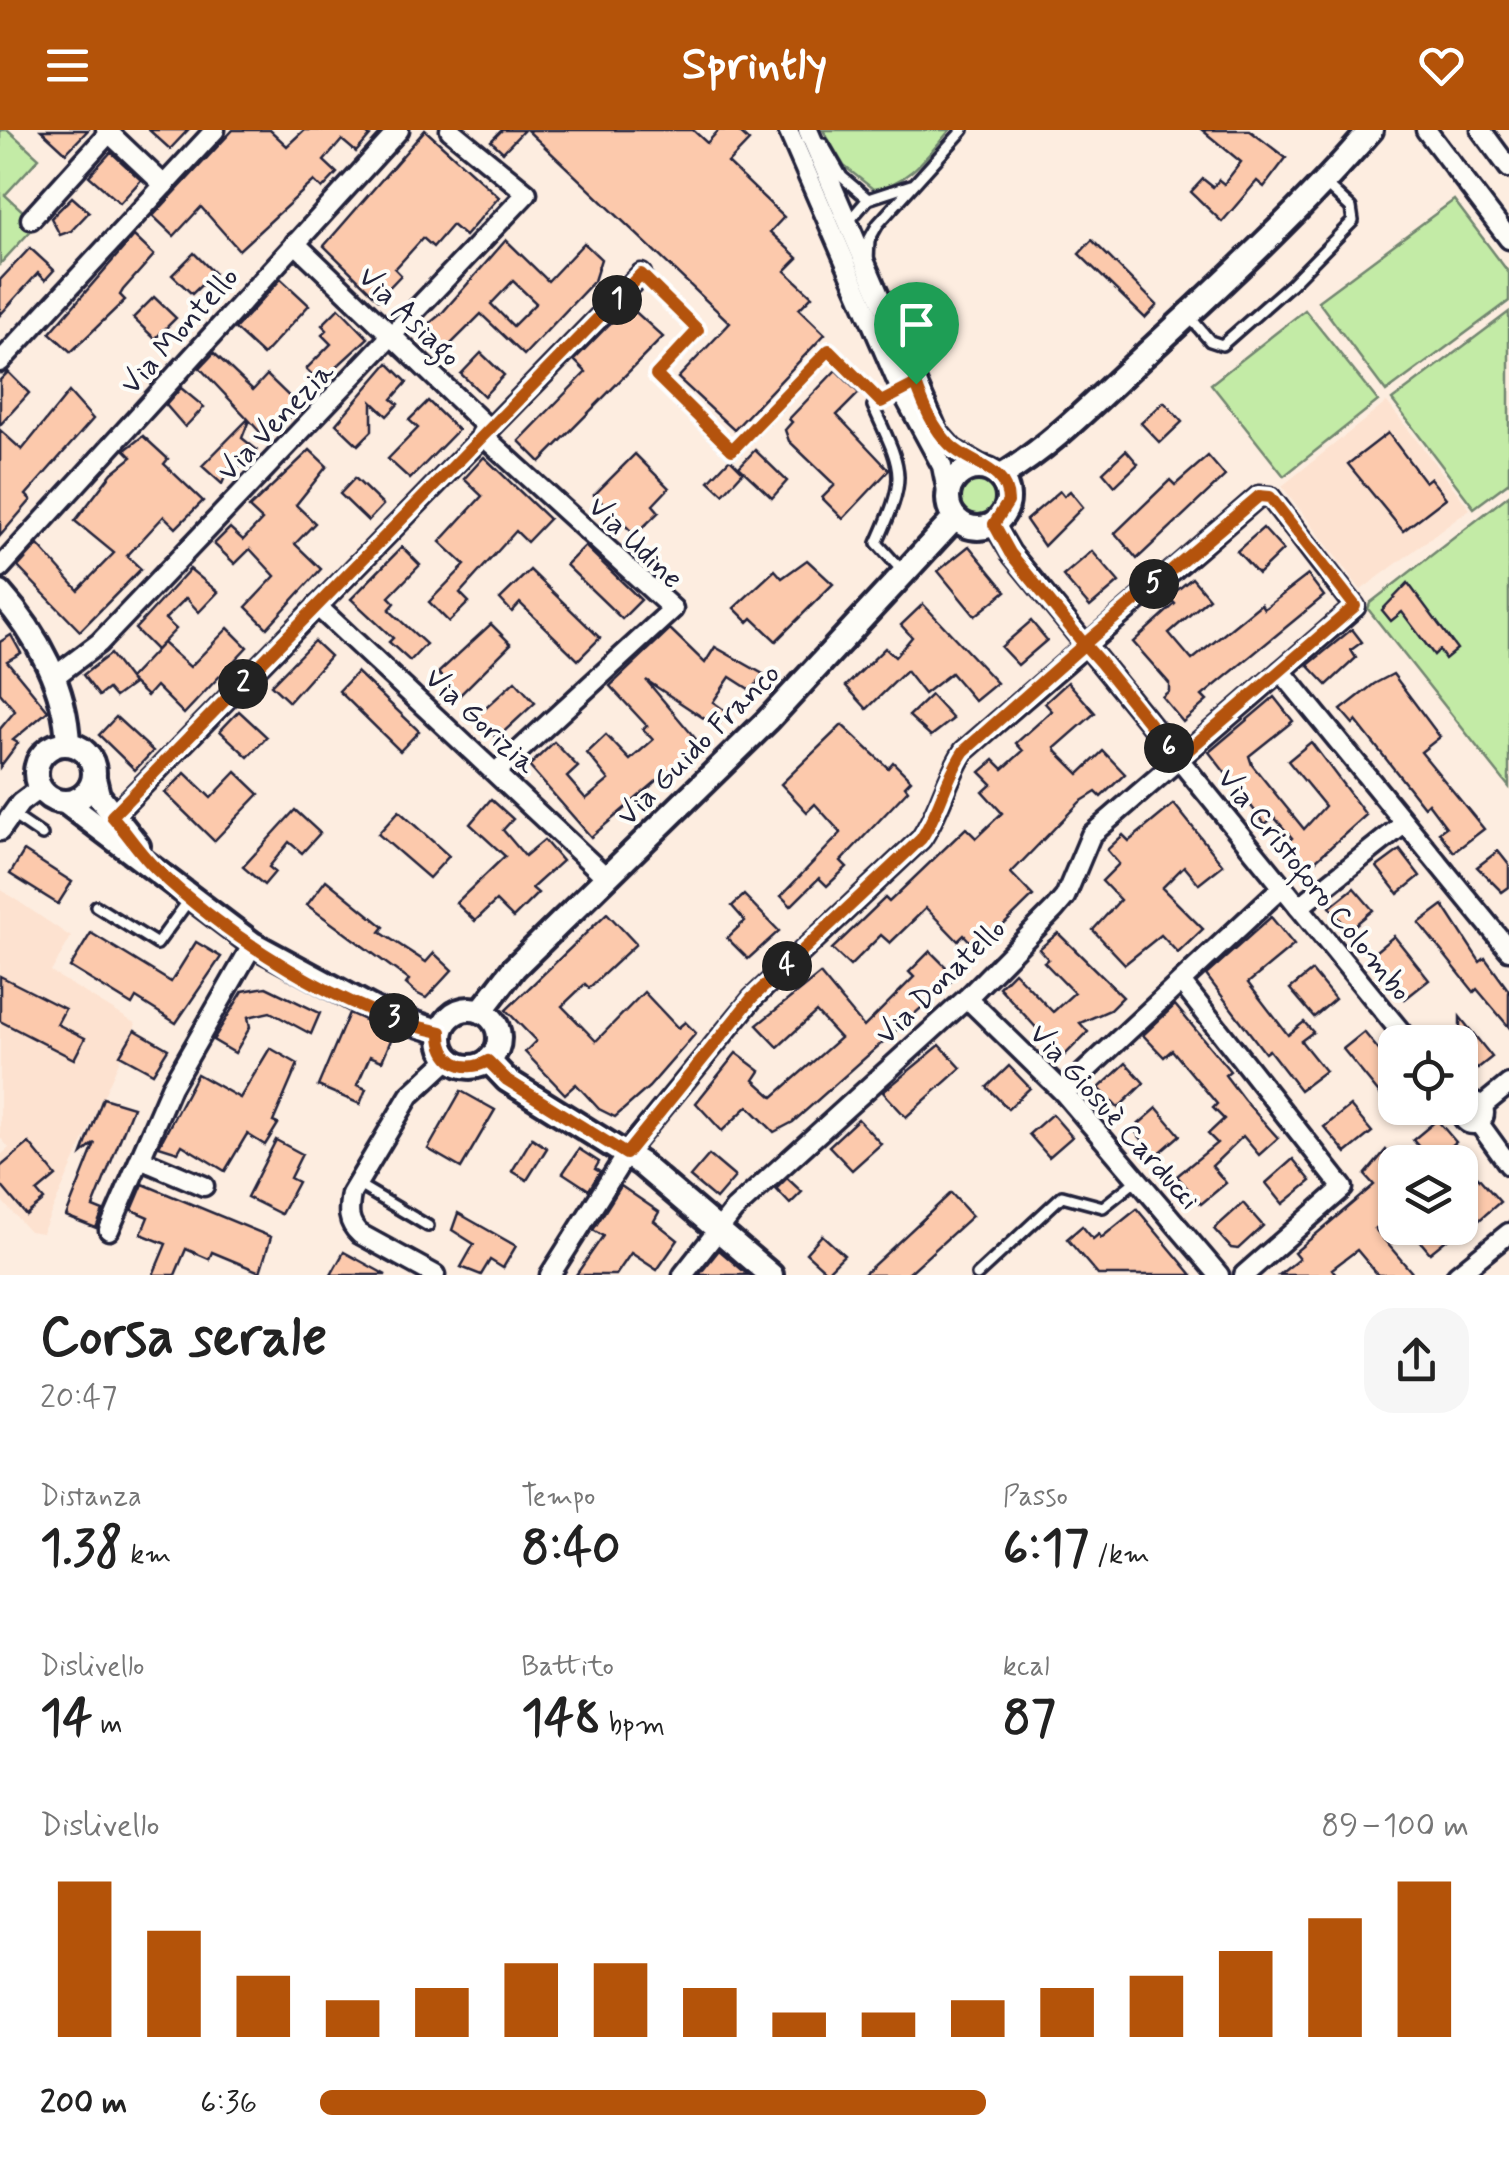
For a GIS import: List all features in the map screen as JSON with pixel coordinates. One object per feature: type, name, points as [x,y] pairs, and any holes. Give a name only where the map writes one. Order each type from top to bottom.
[{"type":"main road","name":"Via Guido Franco","points":[[481,1012],[514,968],[768,720],[906,576],[951,507],[962,472],[995,474],[1036,454],[1324,184],[1371,130]]},
{"type":"main road","points":[[951,507],[973,528],[994,524],[1008,502],[995,474]]},
{"type":"main road","points":[[4,606],[54,678],[67,721],[68,744]]},
{"type":"main road","points":[[68,744],[88,755],[98,794],[152,866]]},
{"type":"main road","points":[[68,744],[43,754],[36,770],[40,788],[50,798],[65,802],[252,944],[377,1011],[441,1032]]},
{"type":"main road","points":[[65,802],[81,798],[94,778]]},
{"type":"main road","points":[[456,1012],[481,1012],[499,1034],[497,1049],[488,1061],[472,1067],[449,1058],[442,1049],[441,1032],[456,1012]]},
{"type":"main road","points":[[488,1061],[507,1080],[626,1154],[771,1275]]},
{"type":"street","points":[[0,362],[215,130]]},
{"type":"street","name":"Via Montello","points":[[0,568],[398,130]]},
{"type":"street","name":"Via Venezia","points":[[54,678],[99,642],[393,338],[527,193],[450,130]]},
{"type":"street","points":[[788,130],[836,240],[909,387],[953,449],[995,474]]},
{"type":"street","points":[[810,130],[868,269],[909,387],[942,466],[951,507]]},
{"type":"street","points":[[1426,130],[1509,239]]},
{"type":"street","points":[[1481,130],[1509,168]]},
{"type":"street","points":[[31,219],[107,132],[164,185]]},
{"type":"street","points":[[836,240],[848,223]]},
{"type":"street","name":"Via Asiago","points":[[295,243],[484,431]]},
{"type":"street","points":[[112,816],[641,274]]},
{"type":"street","name":"Via Udine","points":[[484,431],[673,608],[496,772]]},
{"type":"street","name":"Via Donatello","points":[[684,1275],[734,1210],[967,998],[1064,897],[1091,835],[1355,606],[1265,494],[1084,644]]},
{"type":"street","name":"Via Cristoforo Colombo","points":[[994,524],[1010,553],[1395,1025]]},
{"type":"street","name":"Via Gorizia","points":[[317,606],[606,877]]},
{"type":"street","points":[[550,1275],[626,1154],[752,998],[921,839],[936,818],[952,770],[964,751],[1084,644]]},
{"type":"street","points":[[1282,671],[1509,950]]},
{"type":"street","points":[[0,831],[11,814],[40,788]]},
{"type":"street","points":[[1299,907],[1406,823]]},
{"type":"street","points":[[1063,1092],[1282,887]]},
{"type":"street","points":[[109,1230],[170,1087],[252,944]]},
{"type":"street","points":[[1181,982],[1342,1188],[1244,1275]]},
{"type":"street","name":"Via Giosuè Carducci","points":[[967,998],[1063,1092],[1219,1275]]},
{"type":"street","points":[[435,1275],[350,1224],[349,1210],[358,1184],[410,1095],[449,1058]]},
{"type":"street","points":[[1478,1104],[1509,1084]]},
{"type":"street","points":[[1478,1119],[1509,1165]]},
{"type":"street","points":[[140,1159],[204,1186]]},
{"type":"street","points":[[1457,1275],[1509,1233]]},
{"type":"lane","points":[[810,130],[842,177],[868,199]]},
{"type":"lane","points":[[868,269],[870,240],[911,185],[962,130]]},
{"type":"lane","points":[[1188,315],[1214,344],[1222,346],[1290,286],[1353,221],[1351,208],[1324,184]]},
{"type":"lane","points":[[848,223],[868,199],[911,185]]},
{"type":"lane","points":[[641,274],[698,330],[656,375],[732,450],[829,350],[881,402]]},
{"type":"lane","points":[[906,576],[877,543],[893,508],[901,468],[873,406],[909,387]]},
{"type":"lane","points":[[11,814],[42,835]]},
{"type":"lane","points":[[96,906],[157,944],[190,900]]},
{"type":"lane","points":[[976,1275],[1062,1196],[1103,1207],[1138,1179]]},
{"type":"lane","points":[[358,1184],[428,1226]]},
{"type":"shaded area","points":[[1387,402],[1470,509],[1361,590],[1282,486]]},
{"type":"shaded area","points":[[0,889],[71,937],[51,972],[136,1024],[42,1233],[29,1231],[0,1199],[0,1156],[9,1148],[0,1137]]},
{"type":"green space","points":[[0,130],[8,130],[39,158],[5,195],[37,224],[0,264]]},
{"type":"green space","points":[[823,130],[950,130],[907,175],[873,189],[844,166]]},
{"type":"green space","points":[[1454,200],[1509,273],[1509,301],[1386,392],[1318,301]]},
{"type":"green space","points":[[1305,310],[1378,401],[1284,476],[1211,384]]},
{"type":"green space","points":[[1509,312],[1509,482],[1474,508],[1392,400]]},
{"type":"green space","points":[[977,478],[990,484],[996,497],[990,510],[977,516],[964,510],[958,497],[964,484]]},
{"type":"green space","points":[[1509,495],[1509,787],[1368,609],[1370,603]]},
{"type":"building","points":[[41,130],[88,130],[66,153]]},
{"type":"building","points":[[149,130],[188,130],[170,149]]},
{"type":"building","points":[[233,130],[270,130],[287,146],[304,130],[362,130],[370,136],[356,152],[342,140],[324,161],[337,173],[322,189],[314,181],[239,250],[201,207],[174,236],[153,216]]},
{"type":"building","points":[[425,130],[499,197],[465,236],[452,225],[433,247],[423,238],[395,269],[401,275],[378,299],[324,246]]},
{"type":"building","points":[[502,130],[524,130],[503,152],[491,141]]},
{"type":"building","points":[[527,130],[693,130],[707,143],[719,130],[737,130],[749,141],[728,163],[784,217],[770,232],[798,258],[785,271],[812,296],[799,309],[825,334],[734,430],[678,378],[730,323]]},
{"type":"building","points":[[1202,130],[1249,130],[1286,158],[1264,187],[1257,181],[1222,222],[1191,192],[1203,179],[1213,187],[1219,180],[1224,184],[1241,162]]},
{"type":"building","points":[[111,152],[141,180],[120,203],[89,176]]},
{"type":"building","points":[[72,197],[89,212],[71,231],[60,235],[51,218]]},
{"type":"building","points":[[134,236],[154,255],[123,290],[120,295],[125,300],[71,352],[50,333]]},
{"type":"building","points":[[506,240],[548,281],[584,243],[601,259],[594,281],[524,355],[481,314],[441,354],[419,332],[442,313]],"holes":[[[513,281],[536,303],[513,326],[491,304]]]},
{"type":"building","points":[[1092,240],[1157,305],[1145,318],[1079,254]]},
{"type":"building","points":[[30,248],[54,270],[45,280],[38,273],[0,315],[0,280]]},
{"type":"building","points":[[194,253],[214,273],[192,294],[172,275]]},
{"type":"building","points":[[281,279],[309,305],[263,355],[235,329]]},
{"type":"building","points":[[154,297],[176,318],[155,339],[133,318]]},
{"type":"building","points":[[628,305],[663,337],[540,462],[519,441],[586,372],[574,360]]},
{"type":"building","points":[[339,308],[368,338],[320,382],[306,369],[331,344],[322,335],[327,330],[322,325]]},
{"type":"building","points":[[214,353],[253,390],[267,375],[300,407],[267,440],[249,420],[242,438],[257,450],[241,467],[233,458],[222,484],[202,466],[248,419],[200,368]]},
{"type":"building","points":[[481,353],[504,375],[484,396],[461,374]]},
{"type":"building","points":[[388,363],[407,382],[392,399],[398,404],[387,416],[372,402],[372,431],[358,445],[336,424]]},
{"type":"building","points":[[836,370],[859,393],[837,415],[889,470],[843,519],[822,498],[835,485],[789,441],[785,430],[792,422],[789,419]]},
{"type":"building","points":[[8,372],[29,393],[0,425],[0,380]]},
{"type":"building","points":[[181,388],[204,407],[185,427],[166,405]]},
{"type":"building","points":[[69,392],[93,419],[26,495],[31,500],[0,536],[0,430],[22,450]]},
{"type":"building","points":[[428,401],[458,430],[410,479],[388,459],[418,428],[409,420]]},
{"type":"building","points":[[1164,402],[1182,422],[1160,443],[1141,423]]},
{"type":"building","points":[[1388,433],[1425,482],[1430,478],[1446,498],[1403,531],[1348,464]]},
{"type":"building","points":[[143,436],[168,459],[164,464],[203,501],[176,528],[164,516],[127,556],[141,569],[80,631],[18,567],[38,545],[78,590],[114,553],[75,521],[112,473],[132,457],[125,450]]},
{"type":"building","points":[[310,450],[327,466],[296,505],[315,523],[295,544],[321,569],[267,628],[246,607],[275,576],[250,549],[235,564],[214,544],[230,528],[243,540],[262,520],[249,508]]},
{"type":"building","points":[[755,450],[787,481],[772,498],[739,467]]},
{"type":"building","points":[[1126,450],[1138,464],[1115,486],[1103,472]]},
{"type":"building","points":[[635,454],[669,488],[653,505],[659,512],[635,535],[594,495]]},
{"type":"building","points":[[1208,456],[1225,476],[1137,559],[1115,533],[1170,480],[1175,485]]},
{"type":"building","points":[[484,457],[549,519],[527,542],[516,531],[460,593],[469,602],[449,622],[429,602],[465,565],[440,542],[482,496],[464,479]]},
{"type":"building","points":[[730,459],[743,472],[723,494],[709,481]]},
{"type":"building","points":[[355,478],[383,505],[368,521],[340,494]]},
{"type":"building","points":[[1060,491],[1064,496],[1070,491],[1083,507],[1044,546],[1026,520]]},
{"type":"building","points":[[1263,528],[1283,550],[1258,574],[1237,551]]},
{"type":"building","points":[[585,546],[641,600],[622,619],[566,565]]},
{"type":"building","points":[[969,546],[1006,591],[975,616],[938,571]]},
{"type":"building","points":[[402,547],[420,565],[389,597],[395,603],[389,610],[426,644],[410,661],[389,642],[393,638],[351,599]]},
{"type":"building","points":[[1092,551],[1119,582],[1090,607],[1063,576]]},
{"type":"building","points":[[807,560],[833,584],[776,641],[752,618],[748,622],[734,608],[775,570],[782,578]]},
{"type":"building","points":[[190,569],[218,592],[199,612],[186,598],[165,619],[176,629],[156,650],[135,629]]},
{"type":"building","points":[[530,570],[600,638],[578,660],[520,603],[512,612],[500,599]]},
{"type":"building","points":[[1308,575],[1324,596],[1202,696],[1207,701],[1183,722],[1162,697],[1169,691],[1169,683],[1133,642],[1175,604],[1169,597],[1192,578],[1209,598],[1169,633],[1192,660],[1261,604],[1264,609]]},
{"type":"building","points":[[1408,583],[1457,649],[1445,659],[1439,650],[1434,655],[1402,612],[1391,621],[1382,610]]},
{"type":"building","points":[[923,604],[997,683],[975,701],[951,673],[924,694],[906,671],[867,709],[846,686],[885,648],[895,657],[912,637],[901,625]]},
{"type":"building","points":[[1031,621],[1047,640],[1018,665],[1001,647]]},
{"type":"building","points":[[491,624],[511,644],[460,695],[438,673]]},
{"type":"building","points":[[228,628],[247,647],[184,714],[156,686],[147,696],[130,680],[133,684],[115,697],[108,689],[99,696],[83,675],[110,654],[129,679],[163,643],[190,667]]},
{"type":"building","points":[[670,629],[705,663],[715,647],[763,674],[752,691],[730,677],[713,702],[727,712],[717,727],[646,680],[700,744],[591,837],[529,766],[554,742],[578,767],[567,777],[586,799],[609,780],[587,753],[606,735],[630,760],[653,740],[643,729],[647,726],[610,686]]},
{"type":"building","points":[[1352,629],[1362,642],[1351,650],[1356,658],[1327,685],[1308,665]]},
{"type":"building","points":[[11,635],[21,653],[7,661],[48,711],[13,740],[18,743],[0,767],[0,729],[15,711],[0,693],[0,642]]},
{"type":"building","points":[[314,641],[330,656],[289,702],[271,685]]},
{"type":"building","points":[[357,672],[419,731],[400,751],[339,691]]},
{"type":"building","points":[[1393,674],[1440,737],[1421,752],[1484,829],[1454,852],[1439,832],[1446,827],[1428,803],[1424,807],[1356,721],[1353,724],[1341,710]]},
{"type":"building","points":[[515,681],[535,703],[497,738],[475,718]]},
{"type":"building","points":[[1068,682],[1095,713],[1055,748],[1057,752],[1079,774],[1103,751],[1125,774],[1101,797],[1096,792],[1080,802],[1011,873],[1033,896],[978,950],[964,935],[958,941],[926,908],[890,943],[881,935],[850,966],[832,949],[885,898],[889,902],[966,828],[976,838],[1002,813],[983,792],[992,784],[980,772],[994,760],[1003,769],[1023,751],[1016,743],[1052,711],[1045,703]]},
{"type":"building","points":[[931,695],[953,719],[931,736],[909,716]]},
{"type":"building","points":[[1274,697],[1293,721],[1249,756],[1252,765],[1304,829],[1325,806],[1288,761],[1311,742],[1366,815],[1304,871],[1283,846],[1292,838],[1274,817],[1265,824],[1209,752]]},
{"type":"building","points":[[239,711],[267,737],[248,757],[220,731]]},
{"type":"building","points":[[116,717],[153,751],[135,770],[99,735]]},
{"type":"building","points":[[842,725],[888,768],[893,762],[911,780],[905,786],[908,790],[841,861],[847,867],[827,886],[819,878],[791,906],[781,896],[841,833],[815,804],[807,812],[781,784]]},
{"type":"building","points":[[236,772],[259,794],[214,841],[165,793],[185,773],[211,798]]},
{"type":"building","points":[[491,799],[513,819],[503,830],[525,856],[544,840],[562,861],[532,888],[538,893],[513,918],[496,901],[475,921],[456,903],[505,856],[470,824]]},
{"type":"building","points":[[1174,804],[1223,865],[1199,884],[1184,866],[1162,888],[1203,929],[1178,953],[1161,935],[1125,964],[1093,930],[1120,900],[1102,881],[1119,864],[1107,850],[1123,835],[1129,841]]},
{"type":"building","points":[[295,810],[320,833],[302,853],[289,842],[269,867],[275,872],[264,885],[243,867]]},
{"type":"building","points":[[399,811],[449,856],[429,878],[378,834]]},
{"type":"building","points":[[1400,850],[1420,876],[1398,894],[1377,867]]},
{"type":"building","points":[[24,851],[72,882],[58,904],[10,874]]},
{"type":"building","points":[[1498,851],[1509,865],[1509,887],[1502,892],[1477,867]]},
{"type":"building","points":[[326,880],[384,927],[380,932],[426,962],[434,953],[452,970],[426,998],[416,993],[406,984],[409,980],[307,905]]},
{"type":"building","points":[[1354,888],[1373,910],[1349,930],[1330,907]]},
{"type":"building","points":[[744,895],[779,931],[748,959],[727,938],[745,921],[732,906]]},
{"type":"building","points":[[1443,905],[1480,962],[1485,958],[1509,991],[1509,1027],[1477,989],[1474,992],[1419,923]]},
{"type":"building","points":[[607,913],[636,944],[589,988],[585,984],[562,1006],[596,1041],[644,992],[678,1028],[685,1022],[696,1033],[649,1087],[615,1117],[599,1109],[576,1084],[565,1094],[525,1052],[536,1041],[506,1010]]},
{"type":"building","points":[[1271,917],[1294,945],[1248,983],[1288,1035],[1304,1022],[1313,1032],[1301,1041],[1325,1071],[1300,1090],[1269,1050],[1265,1053],[1206,975]]},
{"type":"building","points":[[91,933],[171,982],[196,942],[221,957],[176,1023],[136,998],[132,1005],[70,967]]},
{"type":"building","points":[[1058,933],[1123,997],[1110,1010],[1080,1023],[1088,1032],[1063,1057],[999,987],[1014,972],[1053,1012],[1074,993],[1044,962],[1048,959],[1039,949]]},
{"type":"building","points":[[1394,936],[1429,980],[1405,999],[1370,956]]},
{"type":"building","points":[[930,951],[956,977],[793,1122],[774,1132],[748,1106],[722,1131],[696,1103],[736,1053],[760,1071],[754,1080],[773,1097],[840,1038],[816,1012],[778,1047],[757,1025],[820,974],[864,1027],[914,977],[909,972]]},
{"type":"building","points":[[1312,971],[1335,999],[1314,1017],[1290,989]]},
{"type":"building","points":[[0,976],[65,1009],[57,1024],[85,1038],[74,1059],[0,1021]]},
{"type":"building","points":[[266,987],[320,1013],[311,1034],[270,1012],[248,1017],[250,1027],[235,1053],[213,1040],[243,991]]},
{"type":"building","points":[[1175,1005],[1230,1071],[1225,1075],[1244,1100],[1278,1138],[1259,1155],[1243,1136],[1212,1166],[1226,1183],[1201,1204],[1177,1176],[1217,1143],[1208,1134],[1224,1119],[1213,1108],[1217,1104],[1172,1050],[1164,1057],[1143,1035]]},
{"type":"building","points":[[349,1013],[394,1033],[382,1061],[370,1056],[357,1085],[366,1089],[360,1104],[318,1086]]},
{"type":"building","points":[[135,1030],[168,1049],[153,1073],[120,1055]]},
{"type":"building","points":[[1364,1032],[1378,1049],[1378,1092],[1343,1049]]},
{"type":"building","points":[[1478,1040],[1492,1057],[1478,1068]]},
{"type":"building","points":[[940,1045],[961,1068],[906,1117],[883,1092]]},
{"type":"building","points":[[270,1048],[298,1064],[273,1122],[278,1124],[265,1145],[247,1134],[225,1171],[182,1145],[178,1152],[159,1146],[197,1074],[240,1098]]},
{"type":"building","points":[[1126,1063],[1144,1083],[1118,1108],[1099,1088]]},
{"type":"building","points":[[1009,1066],[1030,1088],[1008,1109],[987,1087]]},
{"type":"building","points":[[461,1091],[495,1110],[461,1168],[428,1149]]},
{"type":"building","points":[[103,1098],[133,1107],[93,1207],[103,1211],[96,1228],[66,1216],[95,1143],[82,1154]]},
{"type":"building","points":[[1350,1106],[1372,1132],[1346,1153],[1324,1127]]},
{"type":"building","points":[[1157,1108],[1180,1135],[1156,1156],[1133,1129]]},
{"type":"building","points":[[1052,1114],[1072,1137],[1049,1157],[1029,1134]]},
{"type":"building","points":[[858,1119],[881,1144],[852,1170],[829,1146]]},
{"type":"building","points":[[1431,1125],[1441,1125],[1456,1142],[1417,1145],[1413,1140]]},
{"type":"building","points":[[532,1138],[547,1148],[527,1180],[512,1171]]},
{"type":"building","points":[[276,1140],[302,1154],[290,1178],[298,1182],[281,1214],[247,1197]]},
{"type":"building","points":[[29,1143],[56,1176],[37,1192],[44,1200],[26,1215],[0,1184],[0,1167]]},
{"type":"building","points":[[579,1149],[599,1162],[595,1169],[600,1172],[589,1190],[563,1173]]},
{"type":"building","points":[[709,1155],[735,1177],[716,1199],[690,1177]]},
{"type":"building","points":[[1293,1159],[1311,1181],[1283,1204],[1266,1183]]},
{"type":"building","points":[[1378,1160],[1378,1245],[1389,1245],[1414,1275],[1378,1275],[1357,1250],[1332,1269],[1337,1275],[1279,1275],[1299,1259],[1294,1253],[1374,1185],[1365,1175]]},
{"type":"building","points":[[1478,1177],[1500,1202],[1478,1221]]},
{"type":"building","points":[[787,1178],[802,1192],[790,1204],[776,1189]]},
{"type":"building","points":[[143,1184],[271,1237],[260,1272],[212,1252],[209,1259],[186,1249],[175,1275],[153,1275],[166,1244],[141,1234],[148,1217],[132,1210]]},
{"type":"building","points":[[621,1186],[659,1212],[654,1221],[678,1240],[657,1270],[631,1253],[616,1275],[576,1275],[603,1236],[593,1230]]},
{"type":"building","points":[[951,1193],[972,1216],[907,1275],[863,1275]]},
{"type":"building","points":[[1243,1203],[1263,1226],[1238,1249],[1231,1248],[1214,1229]]},
{"type":"building","points":[[1137,1209],[1192,1275],[1098,1275],[1067,1239],[1082,1226],[1093,1239],[1099,1234],[1101,1238]]},
{"type":"building","points":[[458,1213],[516,1246],[503,1268],[490,1260],[481,1275],[461,1267],[474,1244],[452,1230]]},
{"type":"building","points":[[822,1235],[844,1255],[827,1272],[806,1253]]},
{"type":"building","points":[[1423,1245],[1440,1245],[1430,1253]]},
{"type":"building","points":[[719,1250],[747,1274],[748,1275],[699,1275]]},
{"type":"building","points":[[344,1252],[386,1275],[331,1275]]},
{"type":"route","points":[[916,384],[881,402],[829,350],[732,450],[656,375],[698,330],[641,274],[480,434],[129,804],[112,816],[152,866],[220,923],[320,983],[402,1022],[441,1032],[442,1049],[456,1064],[472,1067],[488,1061],[507,1080],[626,1154],[752,998],[921,839],[936,818],[952,770],[964,751],[1084,644],[1259,496],[1270,497],[1355,606],[1178,759],[1100,662],[1084,644],[1010,553],[994,524],[1008,502],[1005,485],[996,474],[953,449],[938,432],[916,384]]}]
